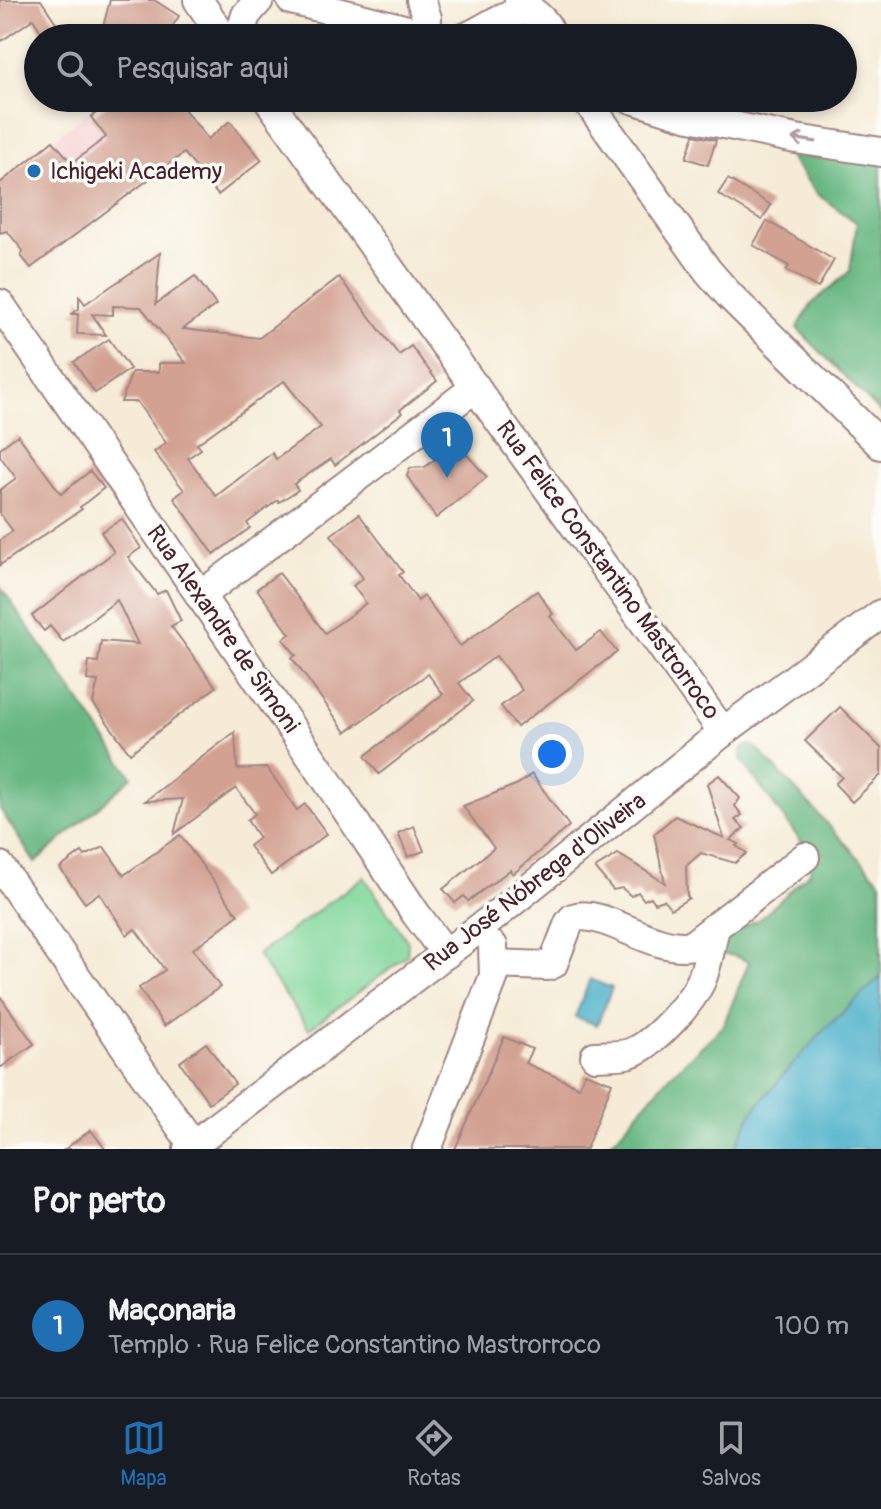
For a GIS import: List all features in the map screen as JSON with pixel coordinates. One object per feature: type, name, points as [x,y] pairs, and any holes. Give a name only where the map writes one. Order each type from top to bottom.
[{"type":"street","points":[[198,0],[214,24]]},
{"type":"street","points":[[243,24],[246,15],[259,0]]},
{"type":"street","points":[[291,0],[386,24]]},
{"type":"street","points":[[421,0],[429,24]]},
{"type":"street","points":[[495,20],[525,5],[547,24]]},
{"type":"street","name":"Rua Felice Constantino Mastrorroco","points":[[277,112],[723,732]]},
{"type":"street","points":[[596,112],[708,271],[881,445]]},
{"type":"street","points":[[613,134],[614,112]]},
{"type":"street","points":[[672,112],[796,139],[881,152]]},
{"type":"street","name":"Rua Alexandre de Simoni","points":[[0,304],[446,954]]},
{"type":"street","points":[[200,596],[476,387]]},
{"type":"street","name":"Rua José Nóbrega d'Oliveira","points":[[190,1147],[446,954],[723,732],[881,614]]},
{"type":"street","points":[[495,964],[553,964],[569,923],[583,915],[657,941],[683,947],[692,945],[805,857]]},
{"type":"street","points":[[0,866],[190,1147]]},
{"type":"street","points":[[427,1149],[494,976],[490,920]]},
{"type":"street","points":[[595,1056],[627,1054],[641,1048],[673,1018],[700,984],[715,927]]},
{"type":"shaded area","points":[[87,112],[107,137],[0,216],[0,182]]},
{"type":"green space","points":[[783,148],[881,157],[881,413],[797,328],[812,304],[850,271],[857,223],[817,194]]},
{"type":"green space","points":[[0,586],[132,777],[35,863],[0,809]]},
{"type":"green space","points":[[755,746],[881,882],[881,977],[827,1027],[786,1072],[751,1114],[735,1149],[597,1149],[616,1138],[665,1081],[723,1026],[749,962],[721,954],[718,938],[760,919],[810,872],[812,862],[807,850],[741,760],[741,748]]},
{"type":"green space","points":[[364,877],[408,942],[407,956],[309,1029],[257,955]]},
{"type":"water","points":[[881,977],[881,1149],[735,1149],[751,1114],[786,1072],[827,1027]]},
{"type":"water","points":[[590,979],[612,988],[597,1025],[575,1017]]},
{"type":"building","points":[[0,0],[41,0],[57,24],[36,24],[33,19],[0,42]]},
{"type":"building","points":[[110,0],[154,0],[179,16],[174,24],[104,24]]},
{"type":"building","points":[[98,112],[186,112],[208,139],[230,121],[262,160],[218,195],[184,153],[31,268],[21,256],[23,251],[7,231],[0,233],[0,183],[53,141],[72,163],[106,137],[91,117]]},
{"type":"building","points":[[694,135],[716,140],[708,165],[686,158]]},
{"type":"building","points":[[728,179],[771,205],[762,220],[718,194]]},
{"type":"building","points":[[767,221],[834,260],[818,288],[786,270],[789,266],[753,245]]},
{"type":"building","points":[[160,253],[156,304],[195,276],[216,305],[183,329],[259,338],[339,277],[399,355],[411,346],[437,381],[400,410],[402,413],[335,465],[331,459],[294,484],[298,490],[278,500],[247,523],[250,528],[214,554],[174,498],[184,490],[154,452],[166,443],[137,402],[121,402],[132,372],[159,372],[159,363],[186,363],[141,307],[113,306],[113,315],[92,314],[106,335],[77,334],[78,314],[71,314],[79,309],[79,296],[85,304]],"holes":[[[284,381],[321,427],[276,459],[272,453],[216,496],[188,458],[201,449],[197,444]]]},
{"type":"building","points":[[109,339],[130,369],[95,393],[74,362]]},
{"type":"building","points":[[448,434],[487,477],[436,518],[407,476],[410,468],[425,467],[443,453]]},
{"type":"building","points":[[18,435],[61,494],[90,471],[104,488],[80,507],[82,509],[0,565],[0,540],[13,531],[0,514],[0,490],[16,478],[0,456],[0,448]]},
{"type":"building","points":[[359,514],[403,572],[399,575],[418,601],[424,596],[460,646],[537,591],[553,614],[550,616],[576,650],[601,632],[617,652],[517,727],[501,706],[522,690],[496,656],[459,683],[473,701],[379,774],[365,756],[443,694],[428,674],[346,732],[292,658],[296,655],[283,639],[290,634],[257,589],[279,573],[325,633],[352,614],[366,603],[353,586],[363,578],[331,535]]},
{"type":"building","points":[[122,519],[141,548],[128,557],[157,594],[166,590],[181,621],[171,626],[216,687],[130,753],[93,703],[98,681],[87,680],[89,661],[98,662],[101,641],[138,644],[117,600],[63,642],[50,626],[44,631],[32,616],[114,552],[101,532]]},
{"type":"building","points":[[840,707],[881,748],[881,775],[852,802],[835,784],[842,777],[805,741]]},
{"type":"building","points":[[235,732],[237,769],[267,768],[297,810],[305,804],[327,834],[271,875],[249,846],[259,838],[247,820],[255,814],[236,788],[174,834],[183,799],[145,801]]},
{"type":"building","points":[[532,774],[569,826],[513,874],[510,870],[468,901],[464,896],[455,903],[443,889],[494,848],[463,806],[518,784]]},
{"type":"building","points":[[719,775],[740,798],[735,806],[742,815],[735,820],[744,828],[730,840],[747,853],[735,863],[701,853],[686,866],[689,898],[671,909],[664,900],[655,903],[651,897],[644,900],[638,892],[631,896],[622,888],[613,890],[595,868],[618,854],[665,883],[654,834],[675,816],[724,838],[707,784]]},
{"type":"building","points":[[414,826],[424,851],[408,857],[398,833]]},
{"type":"building","points":[[180,835],[238,915],[193,949],[220,987],[164,1026],[139,988],[165,970],[135,929],[127,935],[99,893],[85,903],[60,868],[82,852],[85,856],[104,847],[124,875]]},
{"type":"building","points":[[0,996],[34,1044],[0,1068]]},
{"type":"building","points":[[504,1037],[532,1049],[525,1063],[579,1087],[585,1073],[612,1083],[586,1149],[455,1149]]},
{"type":"building","points":[[206,1043],[235,1084],[209,1103],[180,1062]]},
{"type":"building","points":[[91,1130],[105,1149],[65,1149]]},
{"type":"place","name":"Ichigeki Academy","points":[[34,171]]},
{"type":"place","name":"Maçonaria","points":[[447,478]]}]
